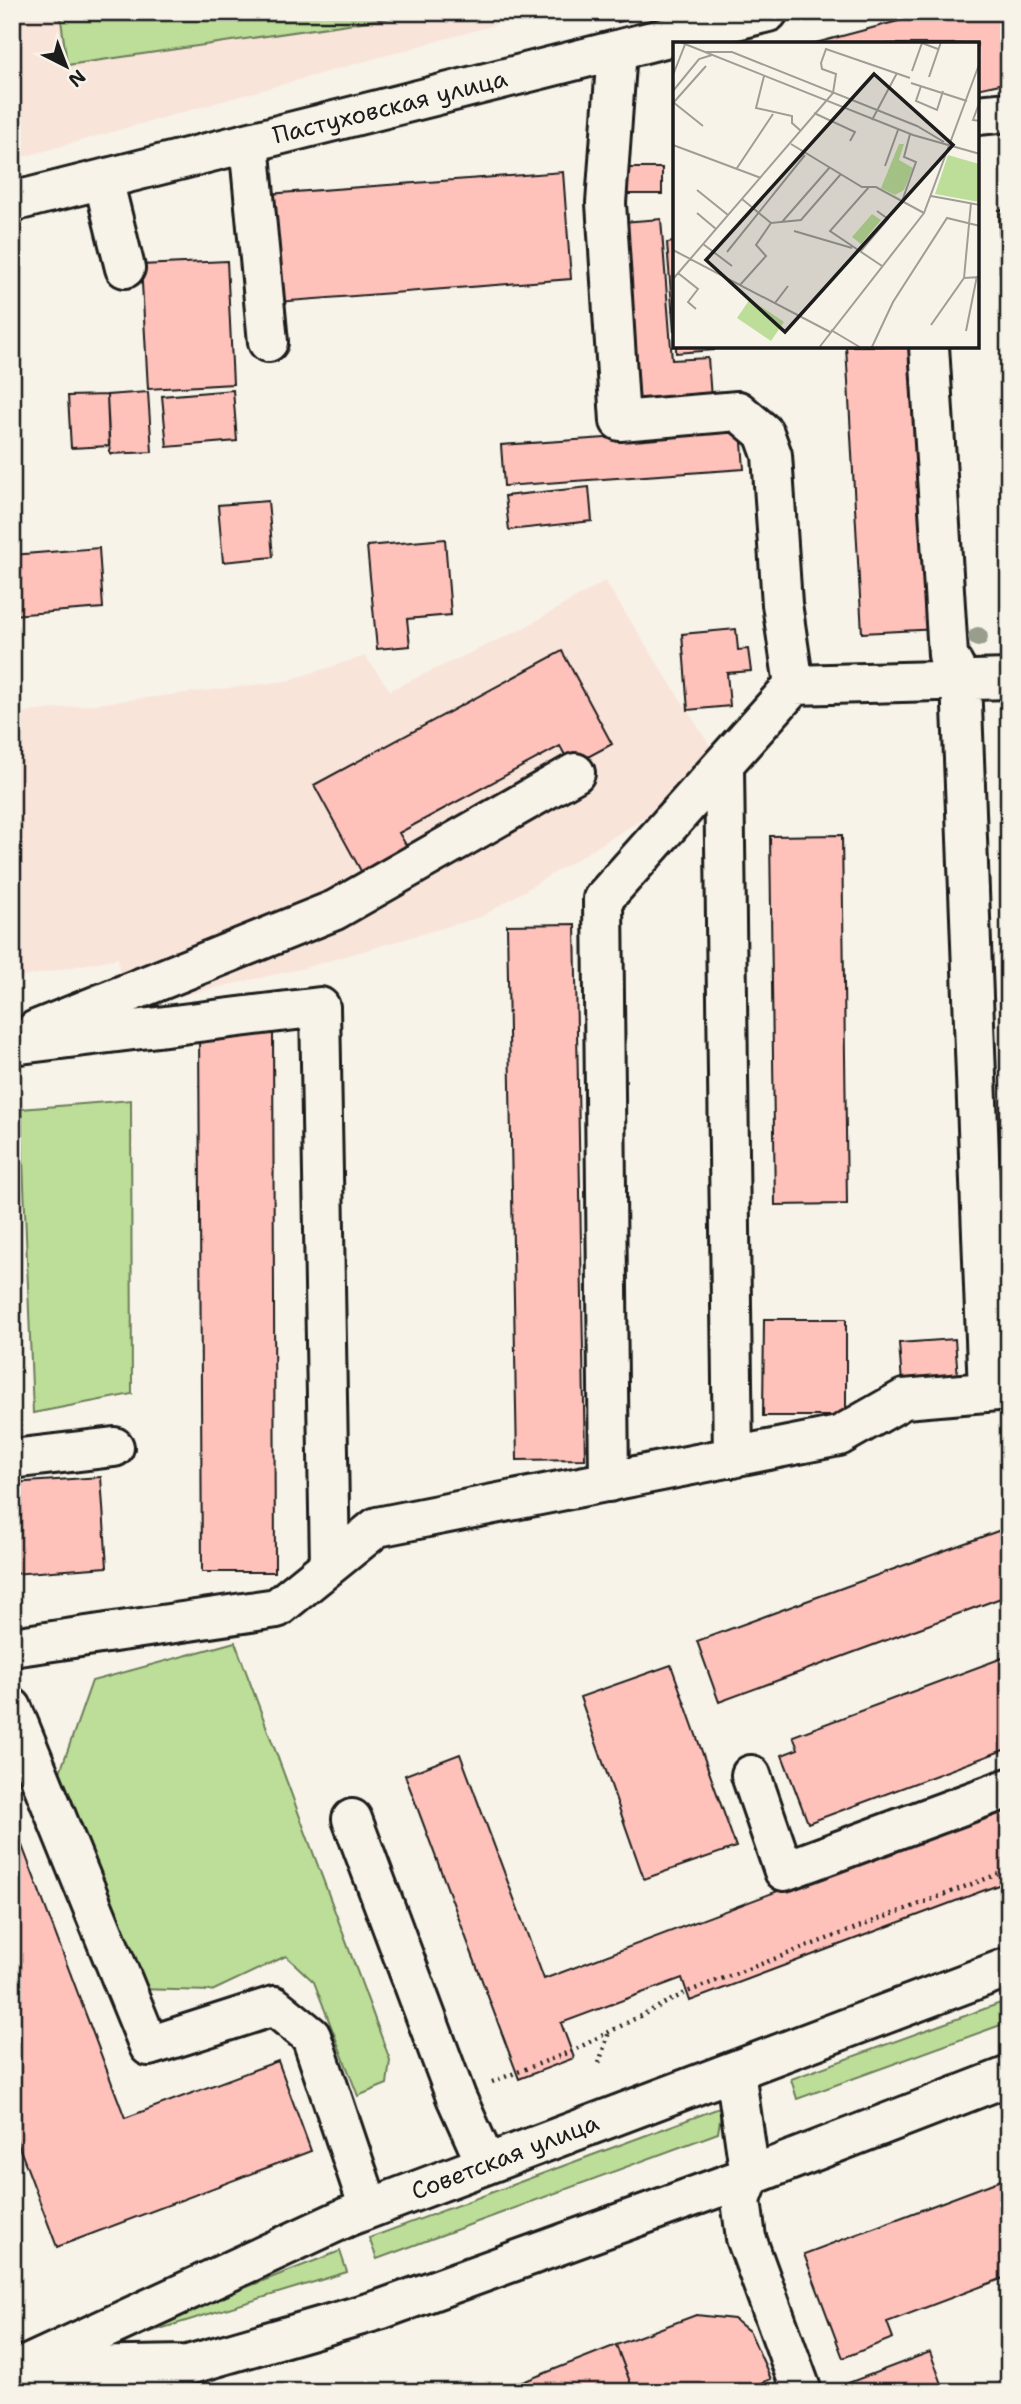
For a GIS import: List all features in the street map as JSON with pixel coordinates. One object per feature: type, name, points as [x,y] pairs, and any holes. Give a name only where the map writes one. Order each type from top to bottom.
[{"type":"street","name":"Пастуховская улица","points":[[12,202],[768,12]]},
{"type":"street","points":[[617,50],[606,203],[620,421],[738,411],[764,433],[772,455],[782,604],[794,685]]},
{"type":"street","points":[[979,115],[1009,112]]},
{"type":"street","points":[[249,143],[268,342]]},
{"type":"street","points":[[103,179],[125,268]]},
{"type":"street","points":[[12,1647],[277,1608],[377,1527],[839,1436],[904,1399],[998,1391],[961,680],[948,654],[929,348]]},
{"type":"street","points":[[609,1482],[603,899],[724,767],[794,685],[1009,679]]},
{"type":"street","points":[[724,767],[733,1458]]},
{"type":"street","points":[[12,1043],[176,971],[335,910],[575,773]]},
{"type":"street","points":[[12,1043],[320,1007],[330,1564]]},
{"type":"street","points":[[12,1459],[114,1447]]},
{"type":"street","points":[[12,1708],[149,2046],[274,2006],[311,2036],[369,2208]]},
{"type":"street","points":[[751,1775],[784,1871],[1009,1788]]},
{"type":"street","points":[[352,1819],[456,2097],[486,2164]]},
{"type":"street","name":"Советская улица","points":[[18,2370],[369,2208],[1009,1968]]},
{"type":"street","points":[[735,2071],[750,2176],[741,2200],[746,2238],[802,2392]]},
{"type":"street","points":[[18,2370],[188,2365],[382,2309],[750,2176],[1009,2076]]},
{"type":"path","points":[[516,2072],[572,2051],[687,1992],[1009,1870]]},
{"type":"path","points":[[599,2063],[609,2032]]},
{"type":"shaded area","points":[[12,12],[493,12],[495,25],[12,160]]},
{"type":"shaded area","points":[[605,581],[712,749],[648,816],[481,917],[304,968],[123,1009],[118,958],[12,979],[12,714],[286,681],[365,656],[390,690],[522,629]]},
{"type":"green space","points":[[60,12],[430,12],[67,65]]},
{"type":"green space","points":[[131,1100],[132,1394],[33,1413],[21,1109]]},
{"type":"green space","points":[[235,1642],[390,2060],[387,2084],[358,2096],[314,1982],[286,1956],[212,1991],[137,1989],[59,1775],[92,1681]]},
{"type":"green space","points":[[1009,2000],[1009,2022],[797,2099],[791,2079]]},
{"type":"green space","points":[[722,2107],[718,2133],[377,2259],[369,2238]]},
{"type":"green space","points":[[340,2251],[347,2272],[130,2338],[128,2333]]},
{"type":"building","points":[[503,12],[545,12],[505,19]]},
{"type":"building","points":[[615,12],[655,12],[656,13],[618,22]]},
{"type":"building","points":[[932,12],[1009,12],[1009,82],[979,89],[979,42],[820,42]]},
{"type":"building","points":[[626,168],[662,168],[662,194],[626,194]]},
{"type":"building","points":[[563,172],[571,279],[277,302],[268,194]]},
{"type":"building","points":[[999,210],[1009,210],[1009,272],[1000,272]]},
{"type":"building","points":[[661,219],[672,360],[708,358],[711,398],[636,404],[622,222]]},
{"type":"building","points":[[673,242],[673,319],[667,243]]},
{"type":"building","points":[[227,261],[233,384],[148,389],[141,265]]},
{"type":"building","points":[[12,300],[21,336],[12,338]]},
{"type":"building","points":[[676,348],[714,348],[714,350],[676,353]]},
{"type":"building","points":[[846,348],[923,348],[938,629],[862,633]]},
{"type":"building","points":[[233,390],[237,441],[167,447],[162,396]]},
{"type":"building","points":[[148,392],[152,452],[110,454],[107,395]]},
{"type":"building","points":[[107,395],[109,446],[71,448],[68,396]]},
{"type":"building","points":[[741,429],[744,469],[504,486],[501,445]]},
{"type":"building","points":[[589,487],[592,521],[509,530],[505,496]]},
{"type":"building","points":[[268,501],[273,557],[223,562],[218,505]]},
{"type":"building","points":[[445,539],[451,615],[407,619],[410,646],[377,649],[367,546]]},
{"type":"building","points":[[99,548],[103,608],[12,615],[12,555]]},
{"type":"building","points":[[736,629],[738,650],[748,649],[751,671],[727,673],[730,706],[688,710],[682,634]]},
{"type":"building","points":[[562,651],[612,744],[571,766],[560,746],[399,833],[413,857],[367,882],[314,785]]},
{"type":"building","points":[[1001,696],[1009,696],[1009,913]]},
{"type":"building","points":[[842,835],[847,1204],[775,1205],[770,836]]},
{"type":"building","points":[[575,924],[585,1459],[517,1460],[507,925]]},
{"type":"building","points":[[199,1027],[273,1027],[275,1572],[202,1572]]},
{"type":"building","points":[[764,1319],[846,1319],[846,1416],[763,1416]]},
{"type":"building","points":[[955,1339],[958,1378],[902,1383],[899,1343]]},
{"type":"building","points":[[101,1477],[107,1567],[12,1574],[12,1483]]},
{"type":"building","points":[[1009,1527],[1009,1595],[719,1702],[697,1641]]},
{"type":"building","points":[[1005,1657],[1009,1665],[1009,1748],[808,1823],[782,1755],[798,1749],[793,1736]]},
{"type":"building","points":[[671,1665],[736,1847],[644,1879],[580,1697]]},
{"type":"building","points":[[460,1754],[544,1979],[1009,1804],[1009,1881],[690,2001],[682,1978],[561,2023],[574,2058],[519,2079],[405,1775]]},
{"type":"building","points":[[12,1819],[125,2118],[278,2061],[311,2151],[57,2247],[12,2128]]},
{"type":"building","points":[[1009,2177],[1009,2276],[887,2322],[893,2338],[843,2358],[804,2254]]},
{"type":"building","points":[[696,2315],[734,2319],[750,2332],[771,2379],[739,2392],[634,2392],[616,2345]]},
{"type":"building","points":[[616,2345],[634,2392],[497,2392]]},
{"type":"building","points":[[930,2352],[945,2392],[851,2392],[848,2383]]}]
